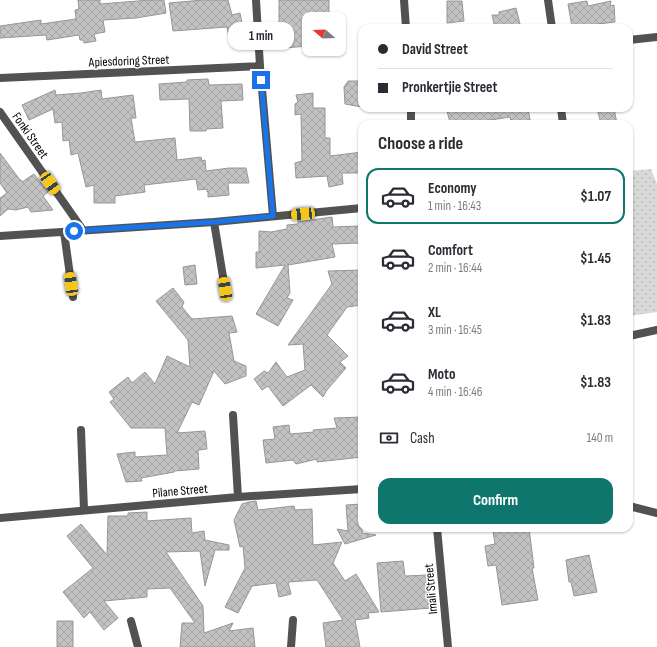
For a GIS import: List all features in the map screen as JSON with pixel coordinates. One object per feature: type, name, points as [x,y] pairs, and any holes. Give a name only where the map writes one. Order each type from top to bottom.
[{"type":"street","points":[[256,0],[273,216]]},
{"type":"street","points":[[404,0],[406,24]]},
{"type":"street","points":[[548,0],[551,24]]},
{"type":"street","points":[[633,40],[657,37]]},
{"type":"street","name":"Apiesdoring Street","points":[[0,78],[260,66]]},
{"type":"street","name":"Fonki Street","points":[[0,112],[83,230]]},
{"type":"street","points":[[0,236],[214,222],[358,208]]},
{"type":"street","points":[[214,222],[225,289]]},
{"type":"street","points":[[64,232],[73,297]]},
{"type":"street","points":[[633,335],[657,330]]},
{"type":"street","points":[[233,415],[238,497]]},
{"type":"street","points":[[80,430],[84,510]]},
{"type":"street","name":"Pilane Street","points":[[0,518],[238,497],[358,489]]},
{"type":"street","points":[[633,507],[657,513]]},
{"type":"street","name":"Imali Street","points":[[437,532],[448,647]]},
{"type":"street","points":[[291,647],[293,620]]},
{"type":"street","points":[[131,622],[138,647]]},
{"type":"shaded area","points":[[651,169],[657,184],[657,312],[633,315],[633,171]]},
{"type":"building","points":[[78,0],[100,0],[100,4],[164,0],[166,13],[136,18],[103,20],[105,32],[94,34],[96,41],[84,43],[83,40],[80,40],[79,35],[47,40],[46,35],[0,38],[0,26],[41,20],[41,24],[76,19],[75,10],[79,9]]},
{"type":"building","points":[[203,0],[228,0],[232,15],[240,13],[244,34],[229,38],[227,27],[173,31],[169,3]]},
{"type":"building","points":[[279,0],[329,0],[329,12],[302,12],[302,47],[283,48],[279,27]]},
{"type":"building","points":[[447,1],[462,1],[464,21],[447,23]]},
{"type":"building","points":[[587,1],[588,6],[611,1],[610,6],[614,5],[615,22],[598,24],[571,24],[568,4]]},
{"type":"building","points":[[516,8],[520,24],[494,24],[492,15],[499,15],[499,12]]},
{"type":"building","points":[[208,79],[209,85],[242,84],[243,100],[221,101],[223,128],[206,129],[206,131],[190,131],[189,99],[160,100],[159,84]]},
{"type":"building","points":[[348,81],[358,81],[358,106],[345,104],[344,87]]},
{"type":"building","points":[[55,90],[56,95],[101,90],[102,99],[133,95],[136,118],[131,118],[135,142],[175,138],[177,160],[201,157],[202,161],[205,160],[206,171],[229,168],[246,168],[249,183],[228,183],[229,195],[208,197],[207,189],[198,190],[196,179],[144,185],[145,192],[115,196],[115,203],[94,203],[94,185],[86,187],[78,153],[71,155],[69,140],[63,141],[62,122],[55,123],[53,109],[29,120],[22,105]]},
{"type":"building","points":[[313,93],[313,108],[325,108],[325,138],[330,138],[330,156],[358,152],[358,173],[342,173],[343,184],[329,187],[327,176],[296,178],[295,163],[302,161],[301,114],[295,115],[295,104],[298,102],[296,95]]},
{"type":"building","points":[[447,112],[529,112],[530,120],[511,120],[510,117],[490,120],[449,120]]},
{"type":"building","points":[[598,112],[615,112],[616,120],[600,120]]},
{"type":"building","points":[[0,153],[22,182],[34,174],[48,192],[43,196],[53,210],[31,212],[28,207],[16,210],[8,209],[0,216],[0,198],[7,193],[0,183]]},
{"type":"building","points":[[332,217],[333,227],[358,226],[358,243],[332,244],[335,257],[288,265],[290,293],[287,298],[293,300],[278,326],[256,314],[285,265],[256,268],[256,252],[259,252],[259,231],[271,232],[287,229],[287,225],[298,224],[298,222]]},
{"type":"building","points":[[195,265],[197,284],[185,285],[183,267]]},
{"type":"building","points":[[358,270],[358,306],[347,307],[327,335],[348,356],[340,362],[346,368],[327,390],[323,397],[311,385],[283,406],[268,386],[262,390],[254,379],[264,371],[268,373],[276,362],[287,377],[305,370],[303,344],[288,345],[332,284],[328,271]]},
{"type":"building","points":[[173,288],[184,302],[182,307],[192,319],[232,316],[237,332],[229,333],[234,361],[246,366],[246,376],[225,384],[214,371],[199,405],[192,402],[177,433],[205,431],[207,449],[198,450],[199,469],[174,471],[141,478],[142,481],[126,482],[117,454],[135,452],[135,457],[167,455],[165,428],[131,428],[110,402],[114,399],[109,392],[128,377],[132,383],[145,372],[155,384],[167,356],[190,367],[188,340],[156,301]]},
{"type":"building","points":[[358,417],[358,457],[317,462],[317,459],[296,464],[293,460],[266,463],[263,440],[275,439],[273,427],[289,425],[290,434],[314,432],[313,430],[337,428],[334,418]]},
{"type":"building","points":[[256,501],[258,510],[294,506],[295,510],[312,509],[313,545],[342,542],[333,563],[345,581],[356,574],[379,612],[368,613],[369,618],[355,620],[360,647],[326,647],[323,623],[343,620],[317,580],[288,582],[291,594],[279,597],[276,583],[252,586],[238,613],[225,607],[245,568],[243,546],[240,547],[234,520],[242,504]]},
{"type":"building","points":[[358,504],[358,532],[376,535],[345,544],[337,529],[348,531],[346,505]]},
{"type":"building","points":[[147,512],[147,521],[191,518],[192,533],[204,531],[205,540],[229,545],[229,550],[215,550],[205,586],[200,551],[166,552],[203,606],[204,633],[233,623],[229,631],[253,628],[255,647],[180,647],[182,623],[195,623],[170,588],[147,589],[147,597],[104,601],[118,618],[104,630],[90,612],[84,618],[63,592],[93,568],[67,536],[81,524],[107,555],[108,516],[128,516],[128,513]]},
{"type":"building","points":[[493,532],[530,532],[534,568],[532,568],[538,600],[502,605],[496,565],[488,566],[485,546],[495,544]]},
{"type":"building","points":[[589,555],[597,592],[574,596],[571,582],[569,582],[566,560]]},
{"type":"building","points":[[403,561],[405,576],[428,575],[431,608],[381,612],[377,563]]},
{"type":"building","points":[[57,621],[73,621],[73,647],[57,647]]},
{"type":"route","points":[[74,231],[214,222],[273,216],[261,80]]}]
